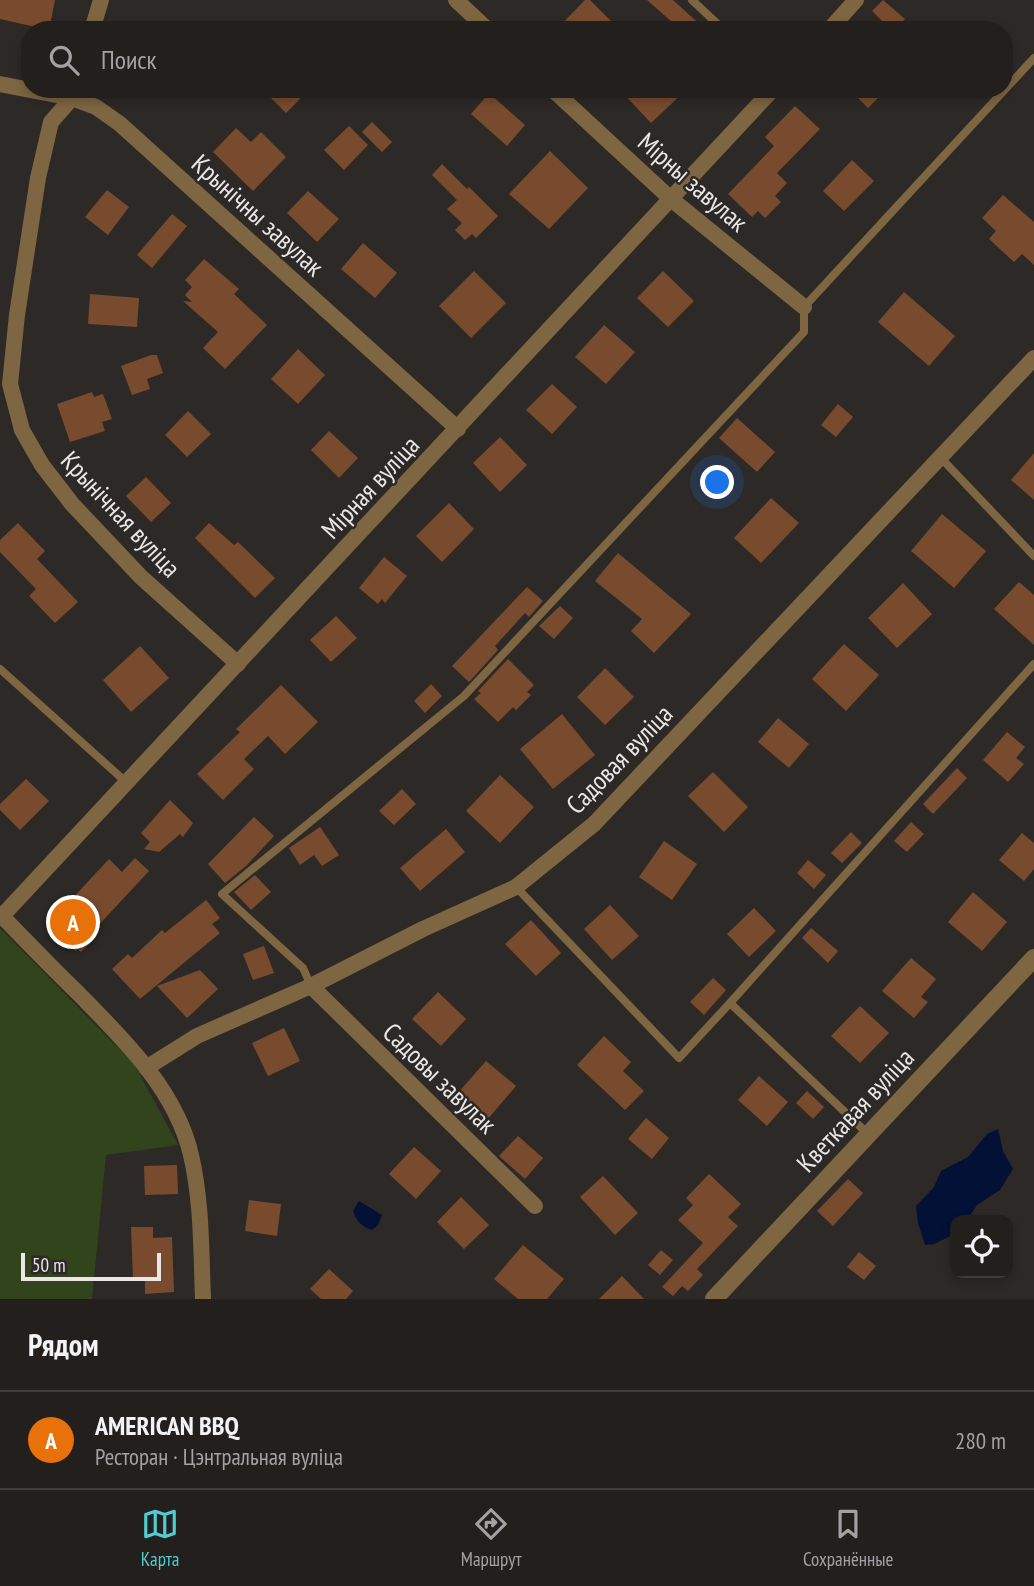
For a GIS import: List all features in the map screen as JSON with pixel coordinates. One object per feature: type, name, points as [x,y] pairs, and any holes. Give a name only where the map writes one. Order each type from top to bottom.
[{"type":"street","points":[[95,21],[101,0]]},
{"type":"street","points":[[456,0],[478,21]]},
{"type":"street","points":[[836,21],[856,0]]},
{"type":"street","name":"Крынічны завулак","points":[[0,84],[21,87]]},
{"type":"street","name":"Крынічная вуліца","points":[[70,98],[51,122],[38,178],[18,315],[10,384],[22,430],[42,465],[72,504],[141,577],[238,664]]},
{"type":"street","name":"Крынічны завулак","points":[[80,98],[120,124],[458,429]]},
{"type":"street","name":"Мірны завулак","points":[[562,98],[671,199],[804,307]]},
{"type":"street","name":"Мірная вуліца","points":[[1,915],[765,98]]},
{"type":"street","name":"Садовая вуліца","points":[[146,1068],[197,1036],[311,986],[424,929],[516,887],[594,824],[1034,358]]},
{"type":"street","points":[[1,915],[128,1044],[166,1096],[181,1124],[191,1153],[199,1198],[203,1299]]},
{"type":"street","name":"Кветкавая вуліца","points":[[714,1299],[1034,958]]},
{"type":"street","name":"Садовы завулак","points":[[311,986],[535,1206]]},
{"type":"lane","points":[[692,0],[714,21]]},
{"type":"lane","points":[[1013,81],[1034,58]]},
{"type":"lane","points":[[311,986],[303,968],[222,894],[464,696],[804,331],[804,307],[997,98]]},
{"type":"lane","points":[[940,457],[1034,556]]},
{"type":"lane","points":[[516,887],[679,1058],[1034,664]]},
{"type":"lane","points":[[0,669],[126,782]]},
{"type":"lane","points":[[730,1003],[869,1134]]},
{"type":"green space","points":[[0,928],[134,1064],[178,1145],[106,1155],[92,1299],[0,1299]]},
{"type":"water","points":[[998,1129],[1003,1151],[1013,1169],[1000,1190],[977,1205],[970,1215],[950,1215],[950,1236],[925,1245],[916,1206],[934,1187],[941,1171],[968,1157],[987,1134]]},
{"type":"water","points":[[359,1201],[382,1215],[378,1225],[372,1230],[360,1223],[354,1215],[353,1211]]},
{"type":"building","points":[[0,0],[55,0],[51,21],[21,21],[21,24],[0,19]]},
{"type":"building","points":[[585,0],[590,0],[611,21],[565,21]]},
{"type":"building","points":[[647,0],[673,0],[696,21],[671,21]]},
{"type":"building","points":[[883,0],[905,19],[882,21],[872,11]]},
{"type":"building","points":[[271,98],[300,99],[286,113]]},
{"type":"building","points":[[485,98],[495,98],[525,125],[507,146],[471,114]]},
{"type":"building","points":[[627,98],[677,98],[651,123]]},
{"type":"building","points":[[858,98],[878,98],[868,108]]},
{"type":"building","points":[[795,106],[820,129],[777,173],[787,183],[775,196],[781,202],[765,218],[758,211],[752,217],[728,194],[774,146],[765,137]]},
{"type":"building","points":[[372,122],[392,142],[382,152],[362,132]]},
{"type":"building","points":[[349,126],[368,145],[344,170],[324,150]]},
{"type":"building","points":[[236,128],[251,142],[261,132],[286,157],[253,191],[213,152]]},
{"type":"building","points":[[550,151],[588,188],[549,229],[509,194]]},
{"type":"building","points":[[852,160],[874,181],[844,211],[823,191]]},
{"type":"building","points":[[442,164],[498,216],[476,238],[472,234],[465,240],[455,230],[462,223],[447,209],[457,200],[432,175]]},
{"type":"building","points":[[107,190],[129,207],[108,235],[85,217]]},
{"type":"building","points":[[308,191],[339,219],[317,242],[287,213]]},
{"type":"building","points":[[1003,195],[1034,222],[1034,265],[1022,254],[1014,262],[989,239],[996,231],[982,218]]},
{"type":"building","points":[[172,214],[187,226],[152,268],[137,255]]},
{"type":"building","points":[[363,243],[397,273],[375,298],[341,269]]},
{"type":"building","points":[[204,259],[239,289],[234,294],[267,325],[225,369],[203,348],[218,332],[183,301],[192,302],[185,295],[192,287],[185,280]]},
{"type":"building","points":[[474,271],[506,303],[471,338],[439,306]]},
{"type":"building","points":[[663,271],[694,301],[668,327],[637,298]]},
{"type":"building","points":[[904,292],[955,336],[929,366],[878,322]]},
{"type":"building","points":[[90,294],[139,298],[137,327],[88,324]]},
{"type":"building","points":[[604,325],[635,352],[606,384],[575,357]]},
{"type":"building","points":[[298,349],[325,375],[298,404],[271,379]]},
{"type":"building","points":[[157,355],[163,373],[147,379],[150,389],[132,395],[121,366]]},
{"type":"building","points":[[552,384],[577,407],[552,434],[526,410]]},
{"type":"building","points":[[92,392],[94,397],[103,394],[112,419],[102,422],[105,431],[70,442],[57,404]]},
{"type":"building","points":[[838,404],[853,417],[836,437],[821,425]]},
{"type":"building","points":[[188,411],[211,434],[187,457],[165,435]]},
{"type":"building","points":[[737,418],[775,452],[757,472],[719,438]]},
{"type":"building","points":[[329,431],[358,458],[339,478],[311,450]]},
{"type":"building","points":[[500,437],[527,465],[500,492],[473,463]]},
{"type":"building","points":[[1034,453],[1034,500],[1011,480]]},
{"type":"building","points":[[146,477],[171,503],[151,522],[126,496]]},
{"type":"building","points":[[771,498],[799,523],[761,563],[734,538]]},
{"type":"building","points":[[449,503],[474,529],[442,562],[416,536]]},
{"type":"building","points":[[942,514],[986,551],[954,588],[911,551]]},
{"type":"building","points":[[18,523],[45,551],[37,559],[78,602],[55,623],[29,596],[36,589],[0,552],[0,540]]},
{"type":"building","points":[[209,523],[234,545],[238,542],[275,578],[255,598],[195,538]]},
{"type":"building","points":[[618,553],[691,614],[654,653],[631,631],[642,619],[595,581]]},
{"type":"building","points":[[384,557],[407,576],[385,603],[382,599],[378,604],[359,588]]},
{"type":"building","points":[[1019,582],[1034,595],[1034,645],[994,609]]},
{"type":"building","points":[[903,583],[932,614],[897,648],[868,618]]},
{"type":"building","points":[[527,587],[543,601],[529,617],[525,613],[495,646],[498,650],[469,682],[452,666]]},
{"type":"building","points":[[560,606],[573,618],[554,639],[539,626]]},
{"type":"building","points":[[336,616],[357,638],[331,662],[310,640]]},
{"type":"building","points":[[844,644],[879,675],[846,711],[812,679]]},
{"type":"building","points":[[140,646],[169,678],[131,712],[103,680]]},
{"type":"building","points":[[508,659],[534,685],[527,692],[531,695],[516,710],[513,707],[498,722],[474,699],[481,693],[478,691]]},
{"type":"building","points":[[605,668],[634,697],[605,725],[577,697]]},
{"type":"building","points":[[431,684],[442,696],[425,713],[414,701]]},
{"type":"building","points":[[281,685],[318,722],[285,754],[268,736],[244,759],[254,769],[223,800],[197,774],[240,732],[236,729]]},
{"type":"building","points":[[562,714],[595,755],[553,789],[520,749]]},
{"type":"building","points":[[778,718],[809,744],[789,768],[758,742]]},
{"type":"building","points":[[1007,732],[1025,747],[1016,758],[1024,764],[1008,782],[983,760]]},
{"type":"building","points":[[957,768],[967,778],[933,814],[923,804]]},
{"type":"building","points":[[713,772],[748,807],[724,832],[688,796]]},
{"type":"building","points":[[500,775],[534,807],[500,843],[466,811]]},
{"type":"building","points":[[26,779],[49,801],[20,830],[0,810],[0,804]]},
{"type":"building","points":[[402,789],[416,804],[394,825],[379,811]]},
{"type":"building","points":[[170,800],[193,823],[183,837],[180,834],[159,852],[144,849],[150,842],[141,833]]},
{"type":"building","points":[[254,817],[274,836],[246,866],[225,883],[208,864]]},
{"type":"building","points":[[911,822],[924,834],[907,852],[894,841]]},
{"type":"building","points":[[320,827],[339,855],[322,866],[314,855],[300,865],[289,848]]},
{"type":"building","points":[[446,829],[465,852],[420,891],[400,868]]},
{"type":"building","points":[[851,832],[862,843],[842,863],[831,853]]},
{"type":"building","points":[[1022,833],[1034,843],[1034,869],[1024,881],[999,860]]},
{"type":"building","points":[[664,841],[697,864],[672,900],[639,877]]},
{"type":"building","points":[[135,858],[149,871],[96,928],[91,935],[94,939],[81,952],[78,949],[76,951],[56,932],[61,927],[50,917],[66,900],[69,902],[109,859],[122,872]]},
{"type":"building","points":[[808,860],[826,875],[814,889],[797,873]]},
{"type":"building","points":[[255,875],[271,892],[251,910],[234,892]]},
{"type":"building","points":[[973,892],[1007,922],[982,951],[948,922]]},
{"type":"building","points":[[206,900],[220,918],[212,924],[220,933],[140,999],[112,969],[128,954],[132,958],[162,930],[165,933]]},
{"type":"building","points":[[610,905],[639,936],[612,960],[584,929]]},
{"type":"building","points":[[754,908],[776,931],[749,957],[727,934]]},
{"type":"building","points":[[531,920],[561,953],[536,976],[505,944]]},
{"type":"building","points":[[811,928],[838,951],[828,963],[802,938]]},
{"type":"building","points":[[264,946],[274,973],[253,980],[243,954]]},
{"type":"building","points":[[911,958],[936,979],[921,997],[928,1002],[914,1018],[882,991]]},
{"type":"building","points":[[200,970],[218,989],[187,1018],[157,986]]},
{"type":"building","points":[[713,978],[726,990],[704,1015],[690,1002]]},
{"type":"building","points":[[438,992],[466,1019],[441,1046],[412,1019]]},
{"type":"building","points":[[860,1006],[889,1033],[860,1063],[831,1036]]},
{"type":"building","points":[[284,1028],[300,1061],[268,1076],[252,1043]]},
{"type":"building","points":[[604,1036],[631,1062],[623,1071],[644,1091],[625,1110],[577,1065]]},
{"type":"building","points":[[486,1061],[516,1086],[487,1120],[457,1094]]},
{"type":"building","points":[[759,1076],[788,1102],[767,1126],[738,1100]]},
{"type":"building","points":[[807,1091],[824,1107],[813,1119],[796,1103]]},
{"type":"building","points":[[646,1118],[669,1138],[652,1159],[628,1139]]},
{"type":"building","points":[[518,1136],[543,1158],[525,1179],[499,1156]]},
{"type":"building","points":[[414,1147],[441,1171],[416,1199],[389,1174]]},
{"type":"building","points":[[177,1165],[178,1194],[145,1195],[144,1166]]},
{"type":"building","points":[[709,1174],[741,1204],[728,1217],[738,1226],[697,1269],[703,1275],[688,1291],[682,1286],[673,1296],[662,1287],[703,1243],[678,1220],[693,1205],[686,1198]]},
{"type":"building","points":[[603,1176],[638,1213],[615,1235],[580,1197]]},
{"type":"building","points":[[848,1179],[863,1193],[833,1226],[817,1211]]},
{"type":"building","points":[[461,1197],[489,1225],[464,1249],[437,1222]]},
{"type":"building","points":[[249,1200],[281,1204],[277,1236],[245,1231]]},
{"type":"building","points":[[131,1227],[153,1227],[153,1238],[172,1237],[174,1292],[145,1294],[145,1278],[133,1279]]},
{"type":"building","points":[[523,1245],[564,1279],[547,1299],[518,1299],[494,1279]]},
{"type":"building","points":[[661,1250],[673,1260],[660,1275],[648,1265]]},
{"type":"building","points":[[859,1252],[876,1266],[864,1280],[847,1267]]},
{"type":"building","points":[[329,1269],[353,1291],[346,1299],[321,1299],[310,1289]]},
{"type":"building","points":[[622,1276],[644,1299],[599,1299]]},
{"type":"place","name":"AMERICAN BBQ","points":[[73,922]]}]
